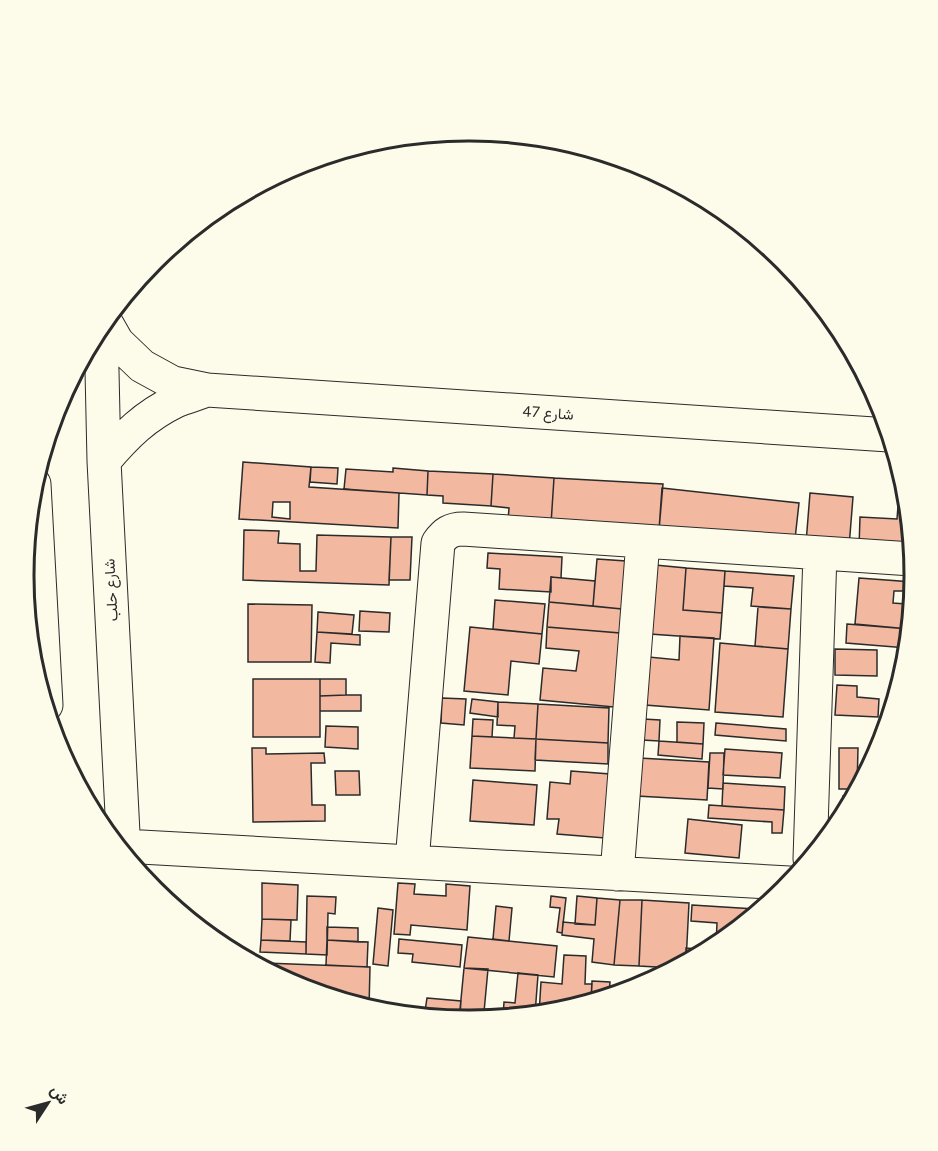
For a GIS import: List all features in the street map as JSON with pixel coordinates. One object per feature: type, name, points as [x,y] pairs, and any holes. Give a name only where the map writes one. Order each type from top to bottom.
[{"type":"street","name":"شارع 47","points":[[110,331],[117,342],[142,366],[173,382],[207,390],[879,434]]},
{"type":"street","name":"شارع حلب","points":[[101,345],[104,461],[122,838]]},
{"type":"street","name":"شارع 47","points":[[104,461],[125,436],[150,417],[177,401],[207,390]]},
{"type":"street","points":[[412,862],[438,543],[444,534],[453,529],[463,529],[903,558]]},
{"type":"street","points":[[37,532],[44,663]]},
{"type":"street","points":[[616,874],[643,541]]},
{"type":"street","points":[[810,844],[820,553]]},
{"type":"street","points":[[132,849],[777,882]]},
{"type":"building","points":[[243,462],[311,467],[309,487],[399,493],[398,528],[239,519]],"holes":[[[273,502],[290,502],[290,519],[272,517]]]},
{"type":"building","points":[[311,467],[338,468],[337,484],[310,482]]},
{"type":"building","points":[[393,468],[428,471],[427,495],[344,489],[346,469],[393,472]]},
{"type":"building","points":[[428,471],[493,474],[491,506],[443,503],[443,496],[427,495]]},
{"type":"building","points":[[493,474],[554,478],[551,524],[508,521],[509,508],[491,506]]},
{"type":"building","points":[[554,478],[663,484],[659,530],[551,524]]},
{"type":"building","points":[[662,488],[799,503],[794,548],[659,530]]},
{"type":"building","points":[[810,493],[853,497],[849,547],[806,543]]},
{"type":"building","points":[[898,507],[903,550],[859,548],[860,517],[897,519]]},
{"type":"building","points":[[244,530],[279,531],[278,543],[300,544],[300,571],[316,571],[317,535],[391,537],[389,585],[243,580]]},
{"type":"building","points":[[391,537],[412,537],[410,580],[389,580]]},
{"type":"building","points":[[488,553],[562,557],[561,578],[551,577],[551,592],[499,589],[500,569],[487,568]]},
{"type":"building","points":[[597,559],[626,561],[622,609],[593,606]]},
{"type":"building","points":[[655,565],[686,568],[683,610],[722,613],[720,639],[650,634]]},
{"type":"building","points":[[686,568],[725,571],[722,613],[683,610]]},
{"type":"building","points":[[725,571],[794,576],[791,609],[751,606],[753,588],[724,586]]},
{"type":"building","points":[[551,577],[595,581],[593,606],[549,602]]},
{"type":"building","points":[[859,578],[904,581],[903,591],[894,591],[893,603],[903,604],[900,628],[855,624]]},
{"type":"building","points":[[495,600],[545,604],[542,634],[493,629]]},
{"type":"building","points":[[549,602],[622,609],[620,633],[547,627]]},
{"type":"building","points":[[248,604],[312,605],[311,662],[248,662]]},
{"type":"building","points":[[758,607],[791,609],[788,649],[755,646]]},
{"type":"building","points":[[360,611],[390,613],[389,632],[359,631]]},
{"type":"building","points":[[318,612],[354,615],[352,634],[317,632]]},
{"type":"building","points":[[847,624],[900,628],[897,647],[846,643]]},
{"type":"building","points":[[470,627],[542,634],[539,664],[511,661],[508,695],[464,691]]},
{"type":"building","points":[[547,627],[620,633],[614,707],[540,700],[543,668],[576,671],[579,651],[546,648]]},
{"type":"building","points":[[317,632],[360,635],[360,645],[331,643],[330,663],[315,662]]},
{"type":"building","points":[[680,636],[714,638],[709,710],[645,705],[649,657],[679,660]]},
{"type":"building","points":[[720,643],[788,649],[783,717],[715,712]]},
{"type":"building","points":[[835,649],[877,650],[877,676],[835,675]]},
{"type":"building","points":[[253,679],[320,679],[320,737],[253,737]]},
{"type":"building","points":[[320,679],[346,679],[346,695],[320,696]]},
{"type":"building","points":[[837,685],[857,686],[857,697],[879,699],[878,717],[835,715]]},
{"type":"building","points":[[361,695],[361,711],[320,711],[320,696]]},
{"type":"building","points":[[442,698],[466,699],[464,725],[441,723]]},
{"type":"building","points":[[472,699],[498,702],[498,717],[470,713]]},
{"type":"building","points":[[498,702],[538,704],[536,739],[514,738],[515,726],[497,725]]},
{"type":"building","points":[[538,704],[609,708],[608,743],[536,739]]},
{"type":"building","points":[[473,719],[493,720],[492,737],[472,736]]},
{"type":"building","points":[[643,719],[660,720],[659,741],[642,740]]},
{"type":"building","points":[[677,722],[704,723],[703,744],[677,742]]},
{"type":"building","points":[[716,723],[786,729],[786,741],[715,735]]},
{"type":"building","points":[[326,726],[358,727],[358,749],[325,747]]},
{"type":"building","points":[[472,736],[536,739],[535,771],[470,768]]},
{"type":"building","points":[[536,739],[608,743],[608,764],[535,760]]},
{"type":"building","points":[[659,741],[703,744],[702,759],[658,755]]},
{"type":"building","points":[[252,748],[266,748],[266,754],[324,753],[325,763],[311,763],[312,805],[325,805],[325,821],[253,822]]},
{"type":"building","points":[[839,748],[858,748],[857,771],[847,789],[839,789]]},
{"type":"building","points":[[725,749],[782,753],[780,778],[723,775]]},
{"type":"building","points":[[710,753],[724,753],[723,789],[708,788]]},
{"type":"building","points":[[639,758],[709,762],[707,800],[637,796]]},
{"type":"building","points":[[335,771],[359,771],[360,795],[336,795]]},
{"type":"building","points":[[571,771],[610,774],[605,838],[557,834],[559,819],[547,819],[550,782],[570,784]]},
{"type":"building","points":[[473,780],[537,785],[534,825],[470,821]]},
{"type":"building","points":[[723,783],[785,787],[784,810],[722,806]]},
{"type":"building","points":[[709,805],[784,810],[782,833],[772,833],[772,822],[708,818]]},
{"type":"building","points":[[688,819],[742,825],[739,858],[685,853]]},
{"type":"building","points":[[262,883],[298,885],[297,920],[262,919]]},
{"type":"building","points":[[398,883],[415,884],[414,894],[446,896],[446,884],[470,886],[467,930],[411,925],[410,935],[394,934]]},
{"type":"building","points":[[307,896],[336,897],[335,914],[328,913],[327,955],[306,954]]},
{"type":"building","points":[[551,896],[566,898],[562,933],[557,932],[560,908],[550,907]]},
{"type":"building","points":[[577,896],[597,898],[595,925],[575,924]]},
{"type":"building","points":[[597,898],[620,900],[614,965],[592,962],[594,939],[562,935],[563,922],[595,925]]},
{"type":"building","points":[[620,900],[642,900],[639,966],[614,965]]},
{"type":"building","points":[[642,900],[689,903],[687,952],[657,967],[639,966]]},
{"type":"building","points":[[692,905],[747,909],[717,932],[717,923],[691,921]]},
{"type":"building","points":[[496,906],[512,908],[509,941],[493,939]]},
{"type":"building","points":[[378,908],[393,910],[388,966],[373,964]]},
{"type":"building","points":[[262,919],[291,920],[290,941],[261,940]]},
{"type":"building","points":[[327,927],[358,928],[358,942],[327,940]]},
{"type":"building","points":[[468,937],[557,946],[554,977],[464,968]]},
{"type":"building","points":[[399,939],[462,945],[460,967],[412,962],[413,954],[398,953]]},
{"type":"building","points":[[261,940],[306,942],[306,954],[260,952]]},
{"type":"building","points":[[327,940],[368,942],[367,967],[326,965]]},
{"type":"building","points":[[564,955],[586,956],[585,984],[592,984],[592,992],[540,1004],[541,982],[562,984]]},
{"type":"building","points":[[274,963],[370,967],[369,998],[329,987]]},
{"type":"building","points":[[464,968],[488,969],[484,1009],[460,1010]]},
{"type":"building","points":[[518,973],[538,975],[536,1005],[504,1008],[504,1002],[515,1003]]},
{"type":"building","points":[[592,981],[610,982],[610,987],[591,992]]},
{"type":"building","points":[[427,998],[461,1001],[460,1010],[426,1007]]}]
